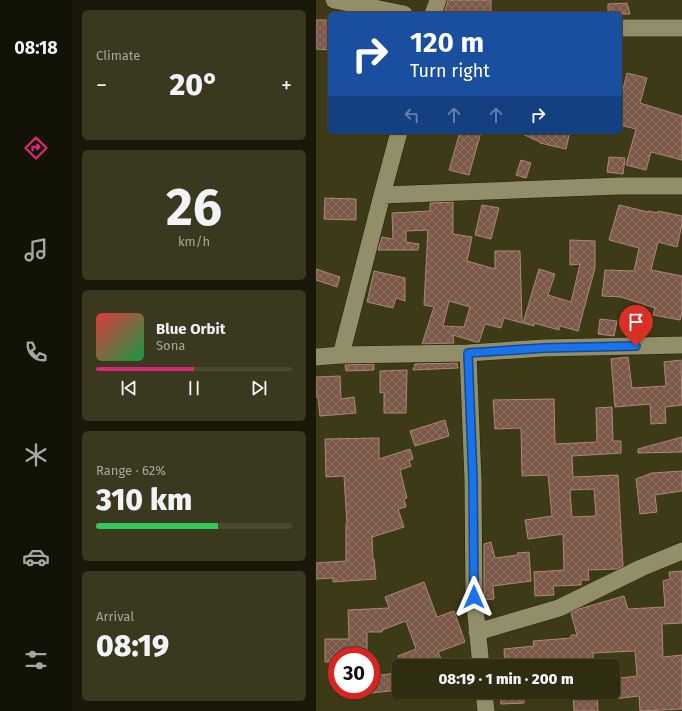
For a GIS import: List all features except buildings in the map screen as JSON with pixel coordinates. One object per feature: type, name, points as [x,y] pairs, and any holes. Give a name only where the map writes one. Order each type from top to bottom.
[{"type":"street","points":[[334,0],[394,12]]},
{"type":"street","points":[[434,12],[438,0]]},
{"type":"street","points":[[622,28],[682,28]]},
{"type":"street","points":[[341,355],[398,134]]},
{"type":"street","points":[[382,196],[620,186],[682,186]]},
{"type":"street","points":[[316,358],[341,355],[468,353],[544,348],[682,345]]},
{"type":"street","points":[[468,353],[473,480],[474,597],[480,659]]},
{"type":"street","points":[[477,632],[559,608],[641,568],[682,551]]},
{"type":"street","points":[[485,699],[486,711]]},
{"type":"route","points":[[474,597],[473,480],[468,353],[544,348],[636,346]]}]
